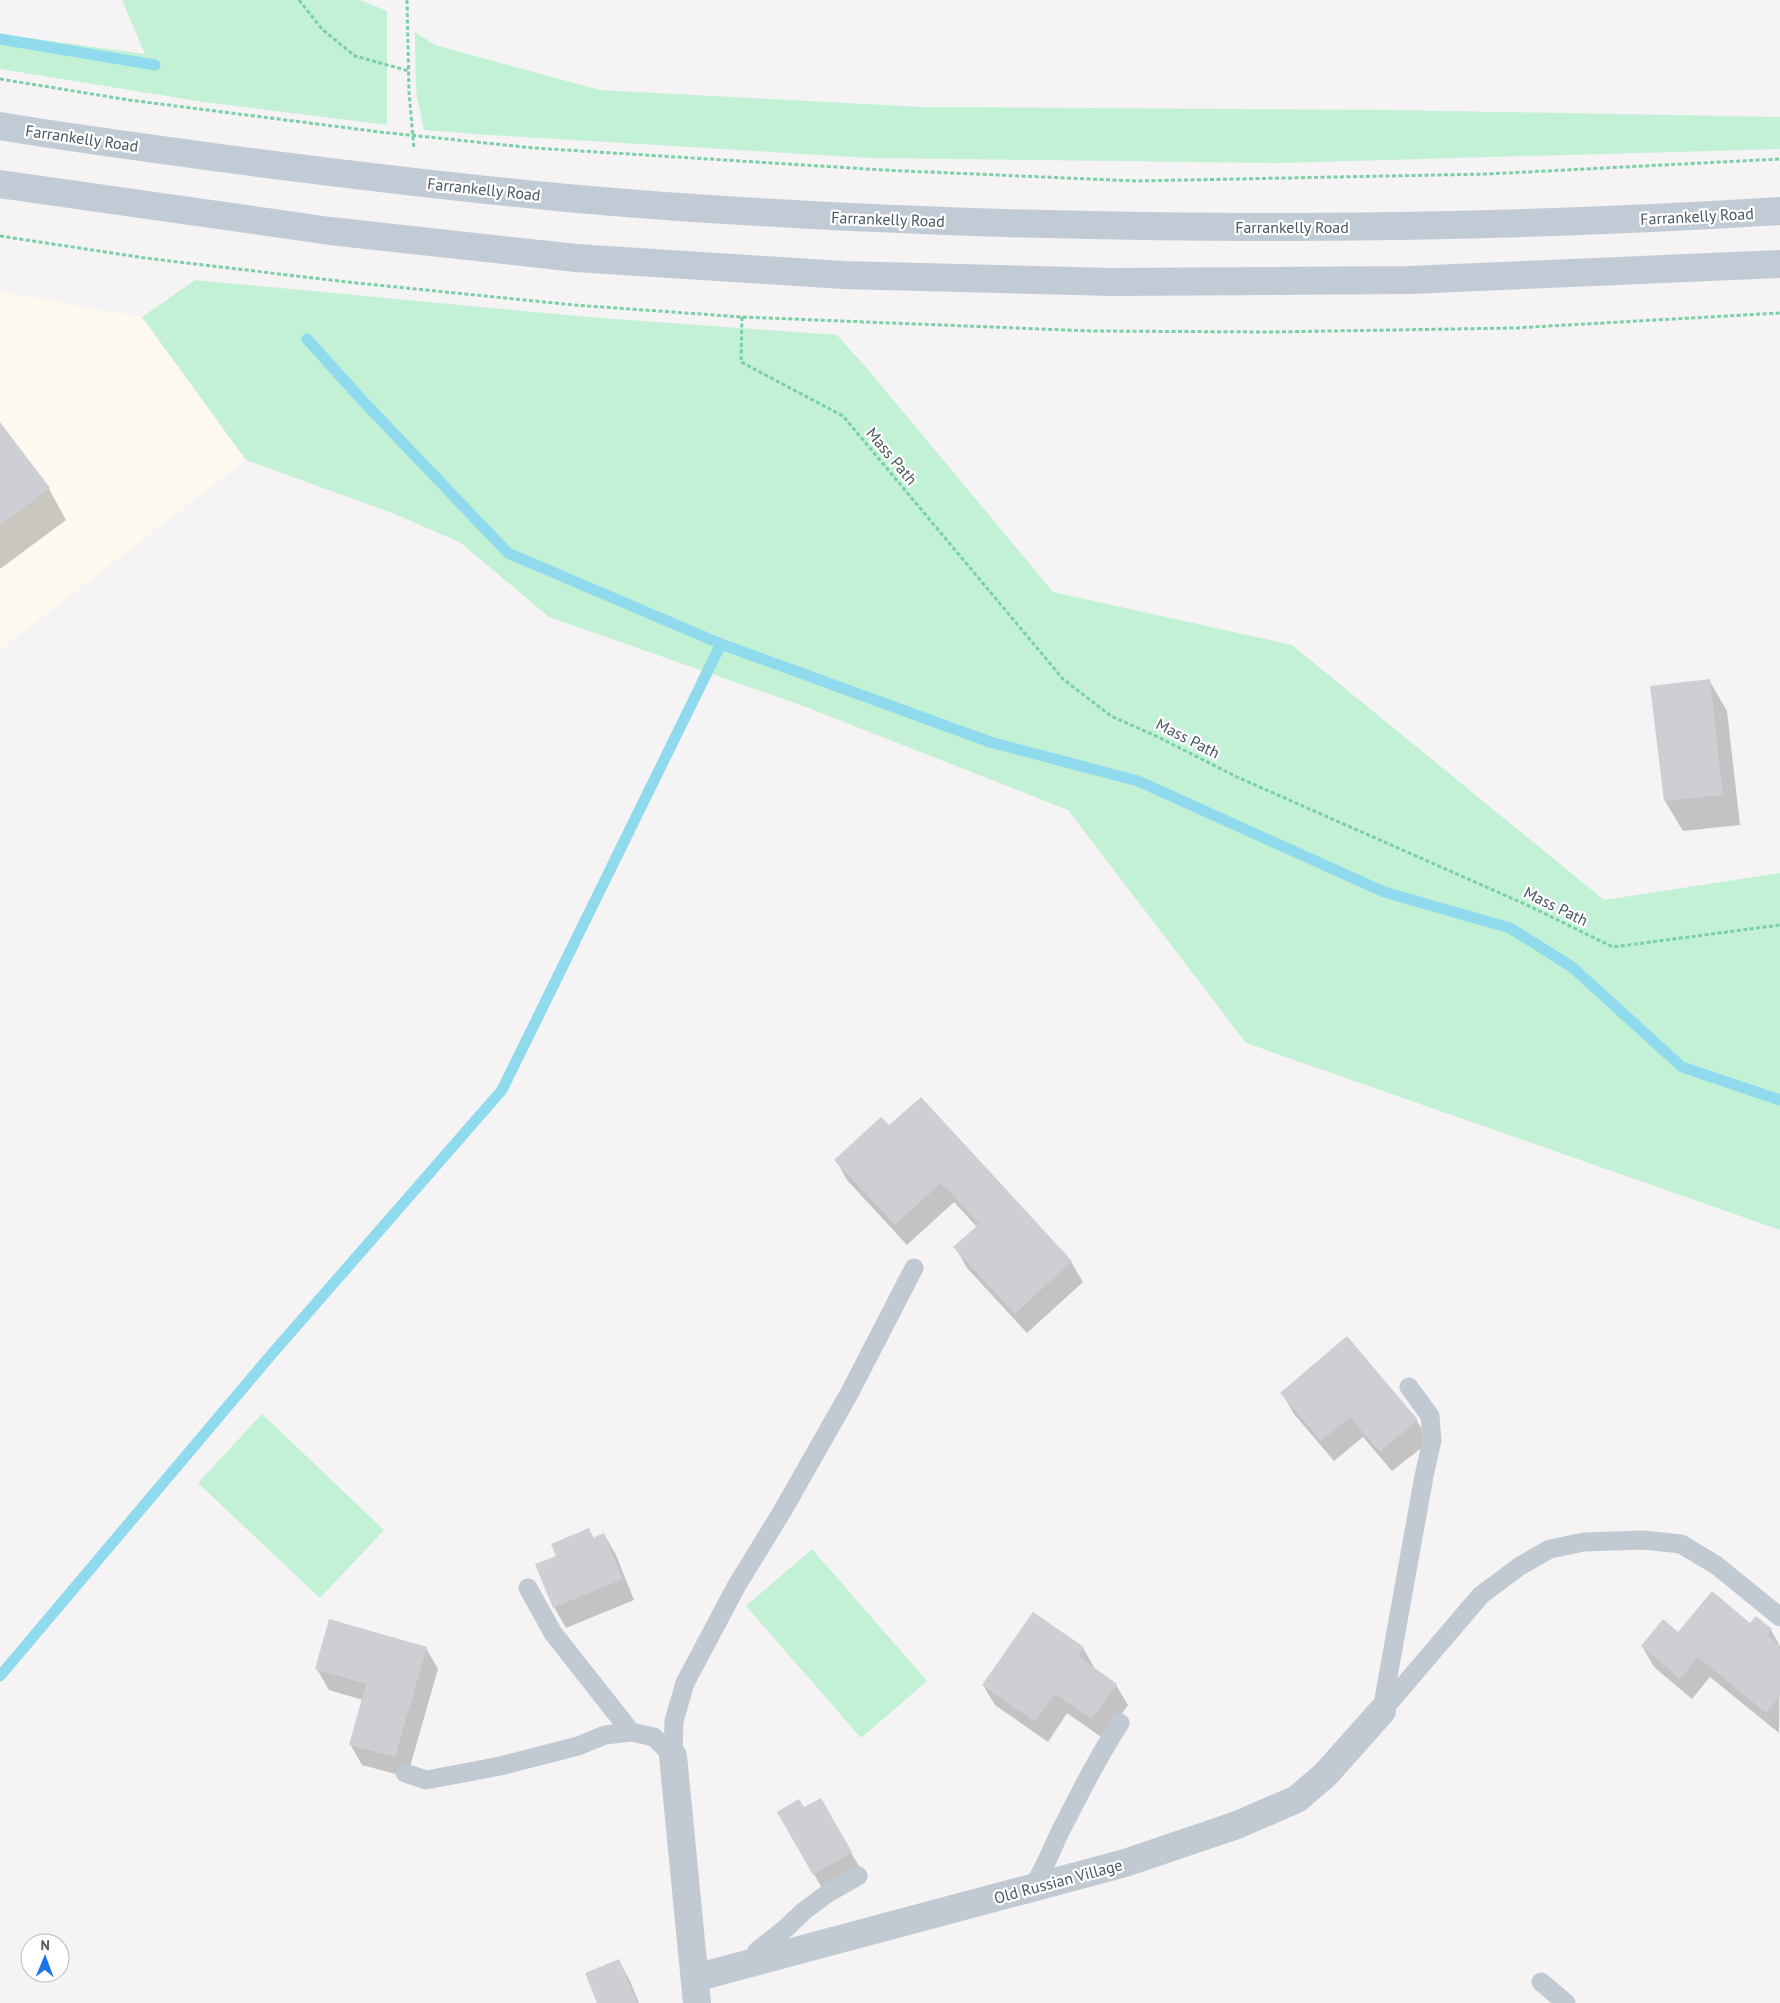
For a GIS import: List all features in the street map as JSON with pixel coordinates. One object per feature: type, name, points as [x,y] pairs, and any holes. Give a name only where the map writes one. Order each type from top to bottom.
[{"type":"main road","name":"Farrankelly Road","points":[[0,126],[60,136],[435,185],[579,199],[829,217],[1076,226],[1326,228],[1452,226],[1780,211]]},
{"type":"main road","points":[[0,184],[330,231],[566,257],[844,275],[1113,282],[1409,280],[1780,264]]},
{"type":"street","name":"Old Russian Village","points":[[673,1756],[696,1991],[754,1963],[1125,1864],[1237,1825],[1296,1799],[1326,1774],[1382,1711]]},
{"type":"lane","points":[[673,1756],[674,1722],[685,1684],[737,1585],[783,1510],[850,1392],[914,1268]]},
{"type":"lane","points":[[1382,1711],[1432,1440],[1430,1416],[1409,1387]]},
{"type":"lane","points":[[1382,1711],[1481,1595],[1520,1566],[1550,1549],[1584,1542],[1643,1540],[1681,1544],[1716,1565],[1780,1617]]},
{"type":"lane","points":[[528,1588],[553,1634],[631,1732]]},
{"type":"lane","points":[[1032,1888],[1042,1873],[1097,1759],[1120,1723]]},
{"type":"lane","points":[[405,1773],[426,1780],[500,1766],[578,1746],[605,1735],[631,1732],[654,1737],[673,1756]]},
{"type":"lane","points":[[754,1963],[757,1951],[786,1928],[804,1910],[828,1893],[858,1876]]},
{"type":"lane","points":[[1541,1982],[1566,2003]]},
{"type":"path","points":[[299,0],[322,29],[355,56],[409,71]]},
{"type":"path","points":[[406,0],[412,136]]},
{"type":"path","points":[[0,79],[128,100],[412,136],[534,148],[883,170],[1136,182],[1487,174],[1780,159]]},
{"type":"path","points":[[0,236],[145,258],[347,282],[742,318],[1091,331],[1270,332],[1514,328],[1780,313]]},
{"type":"path","name":"Mass Path","points":[[742,318],[740,362],[843,416],[1063,679],[1111,716],[1158,736],[1237,777],[1527,905],[1613,947],[1780,925]]},
{"type":"shaded area","points":[[0,292],[142,317],[246,460],[0,650]]},
{"type":"green space","points":[[122,0],[360,0],[387,11],[387,125],[204,102],[0,69],[0,34],[145,54]]},
{"type":"green space","points":[[415,32],[435,45],[600,90],[921,107],[1394,110],[1780,117],[1780,149],[1280,163],[870,158],[424,130],[416,91]]},
{"type":"green space","points":[[195,280],[588,317],[837,335],[1053,592],[1292,645],[1604,900],[1780,873],[1780,1230],[1246,1043],[1068,810],[806,707],[549,617],[461,543],[395,514],[246,460],[142,317]]},
{"type":"green space","points":[[262,1414],[384,1530],[320,1598],[198,1483]]},
{"type":"green space","points":[[812,1549],[927,1681],[861,1738],[746,1606]]},
{"type":"building","points":[[0,422],[50,488],[0,525]]},
{"type":"building","points":[[1710,679],[1723,795],[1664,801],[1650,686]]},
{"type":"building","points":[[921,1097],[1072,1261],[1015,1314],[953,1247],[979,1224],[941,1183],[895,1225],[834,1160],[881,1117],[889,1125]]},
{"type":"building","points":[[1347,1336],[1418,1420],[1380,1452],[1350,1417],[1321,1441],[1280,1393]]},
{"type":"building","points":[[589,1528],[593,1538],[604,1533],[623,1579],[553,1608],[535,1564],[556,1556],[551,1544]]},
{"type":"building","points":[[1712,1591],[1750,1623],[1756,1616],[1772,1629],[1767,1635],[1780,1646],[1780,1696],[1766,1713],[1698,1657],[1680,1679],[1641,1646],[1663,1619],[1678,1632]]},
{"type":"building","points":[[1033,1612],[1084,1647],[1078,1656],[1117,1684],[1092,1719],[1055,1694],[1035,1722],[982,1685]]},
{"type":"building","points":[[329,1619],[427,1647],[395,1757],[349,1745],[366,1684],[315,1669]]},
{"type":"building","points":[[821,1798],[852,1852],[813,1875],[777,1812],[799,1799],[804,1807]]},
{"type":"building","points":[[619,1959],[637,2003],[597,2003],[585,1973]]},
{"type":"waterway","points":[[0,39],[155,65]]},
{"type":"waterway","points":[[307,339],[361,399],[508,553],[721,644],[990,742],[1138,781],[1384,892],[1510,928],[1572,967],[1682,1067],[1780,1100]]},
{"type":"waterway","points":[[0,1676],[271,1355],[502,1090],[721,644]]}]
